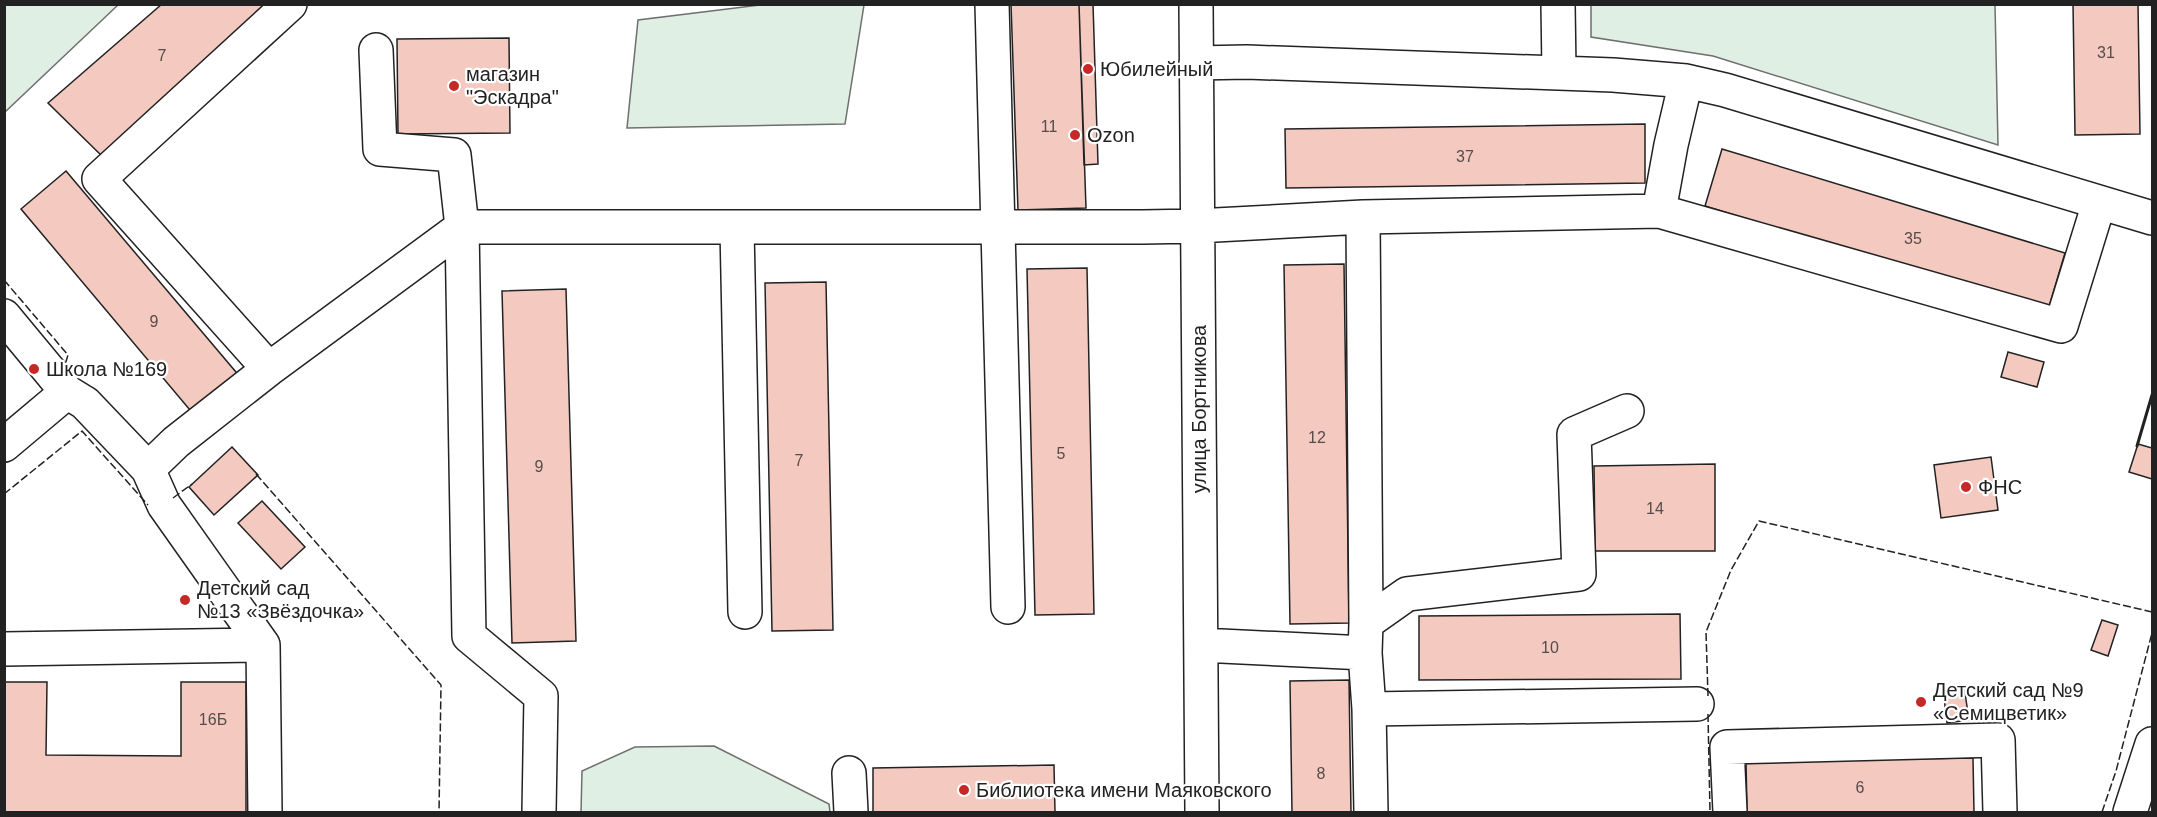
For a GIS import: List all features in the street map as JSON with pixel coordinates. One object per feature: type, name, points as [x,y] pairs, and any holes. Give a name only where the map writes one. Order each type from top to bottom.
[{"type":"street","points":[[269,369],[99,179],[290,4]]},
{"type":"street","points":[[992,4],[1008,607]]},
{"type":"street","name":"улица Бортникова","points":[[1196,4],[1202,813]]},
{"type":"street","points":[[1558,4],[1559,71]]},
{"type":"street","points":[[376,50],[380,149],[454,155],[462,227],[469,636],[541,696],[539,813]]},
{"type":"street","points":[[1196,63],[1247,62],[1559,71],[1686,81],[1737,93],[2152,218]]},
{"type":"street","points":[[1659,211],[1686,81]]},
{"type":"street","points":[[148,469],[176,442],[269,369],[462,227],[1197,226],[1362,217],[1659,211],[2061,326],[2099,203]]},
{"type":"street","points":[[1362,217],[1365,638],[1370,709],[1371,813]]},
{"type":"street","points":[[738,228],[745,612]]},
{"type":"street","points":[[4,316],[67,392],[85,403],[148,469],[164,505],[263,645],[265,813]]},
{"type":"street","points":[[4,445],[67,392]]},
{"type":"street","points":[[1201,645],[1365,638],[1407,594],[1579,574],[1574,434],[1627,411]]},
{"type":"street","points":[[4,649],[263,645]]},
{"type":"street","points":[[1370,709],[1697,704]]},
{"type":"street","points":[[1730,813],[1728,747],[1998,740],[2000,813]]},
{"type":"street","points":[[2130,813],[2152,744]]},
{"type":"street","points":[[849,773],[851,813]]},
{"type":"green space","points":[[5,4],[118,4],[118,5],[5,112]]},
{"type":"green space","points":[[768,4],[864,5],[845,124],[627,128],[638,20]]},
{"type":"green space","points":[[1591,5],[1995,5],[1998,145],[1713,56],[1591,37]]},
{"type":"green space","points":[[714,746],[829,804],[830,812],[581,812],[582,771],[635,747]]},
{"type":"building","points":[[162,4],[275,4],[106,160],[48,103]]},
{"type":"building","points":[[1011,4],[1079,4],[1086,208],[1018,210]]},
{"type":"building","name":"Юбилейный","points":[[1079,4],[1093,4],[1098,164],[1084,165]]},
{"type":"building","points":[[2073,4],[2138,4],[2140,134],[2075,135]]},
{"type":"building","name":"магазин \"Эскадра\"","points":[[509,38],[510,133],[398,134],[397,39]]},
{"type":"building","points":[[1645,124],[1645,183],[1286,188],[1285,129]]},
{"type":"building","points":[[1722,149],[2065,253],[2048,310],[1705,206]]},
{"type":"building","points":[[66,171],[241,378],[195,416],[21,209]]},
{"type":"building","points":[[1344,264],[1349,623],[1290,624],[1284,265]]},
{"type":"building","points":[[1087,268],[1094,614],[1035,615],[1027,269]]},
{"type":"building","points":[[826,282],[833,630],[772,631],[765,283]]},
{"type":"building","points":[[566,289],[576,641],[512,643],[502,291]]},
{"type":"building","points":[[2008,352],[2044,362],[2037,387],[2001,377]]},
{"type":"building","points":[[2138,444],[2152,448],[2152,479],[2129,472]]},
{"type":"building","points":[[232,447],[258,475],[214,515],[189,487]]},
{"type":"building","name":"ФНС","points":[[1991,457],[1998,510],[1941,518],[1934,465]]},
{"type":"building","points":[[1715,464],[1715,551],[1595,551],[1594,466]]},
{"type":"building","points":[[262,501],[305,547],[281,569],[238,523]]},
{"type":"building","points":[[1680,614],[1681,679],[1419,680],[1419,616]]},
{"type":"building","points":[[2102,620],[2118,625],[2108,656],[2091,650]]},
{"type":"building","points":[[1349,680],[1351,812],[1292,812],[1290,681]]},
{"type":"building","points":[[4,682],[47,682],[46,755],[181,756],[181,682],[246,682],[246,812],[4,812]]},
{"type":"building","points":[[1964,686],[1969,720],[1947,723],[1943,689]]},
{"type":"building","points":[[1973,758],[1974,812],[1747,812],[1746,761]]},
{"type":"building","name":"Библиотека имени Маяковского","points":[[1054,765],[1055,812],[873,812],[873,768]]},
{"type":"fence","points":[[4,280],[68,355],[64,368]]},
{"type":"fence","points":[[4,494],[82,431],[148,505]]},
{"type":"fence","points":[[256,474],[441,685],[439,812]]},
{"type":"fence","points":[[173,498],[192,484]]},
{"type":"fence","points":[[1708,696],[1706,632],[1731,570],[1759,521],[2152,612]]},
{"type":"fence","points":[[2102,812],[2116,771],[2152,633]]},
{"type":"fence","points":[[1708,714],[1710,812]]},
{"type":"wall","points":[[2137,446],[2152,395]]},
{"type":"place","name":"Юбилейный","points":[[1088,69]]},
{"type":"place","name":"магазин \"Эскадра\"","points":[[454,86]]},
{"type":"place","name":"Ozon","points":[[1075,135]]},
{"type":"place","name":"Школа №169","points":[[34,369]]},
{"type":"place","name":"ФНС","points":[[1966,487]]},
{"type":"place","name":"Детский сад №13 «Звёздочка»","points":[[185,600]]},
{"type":"place","name":"Детский сад №9 «Семицветик»","points":[[1921,702]]},
{"type":"place","name":"Библиотека имени Маяковского","points":[[964,790]]}]
